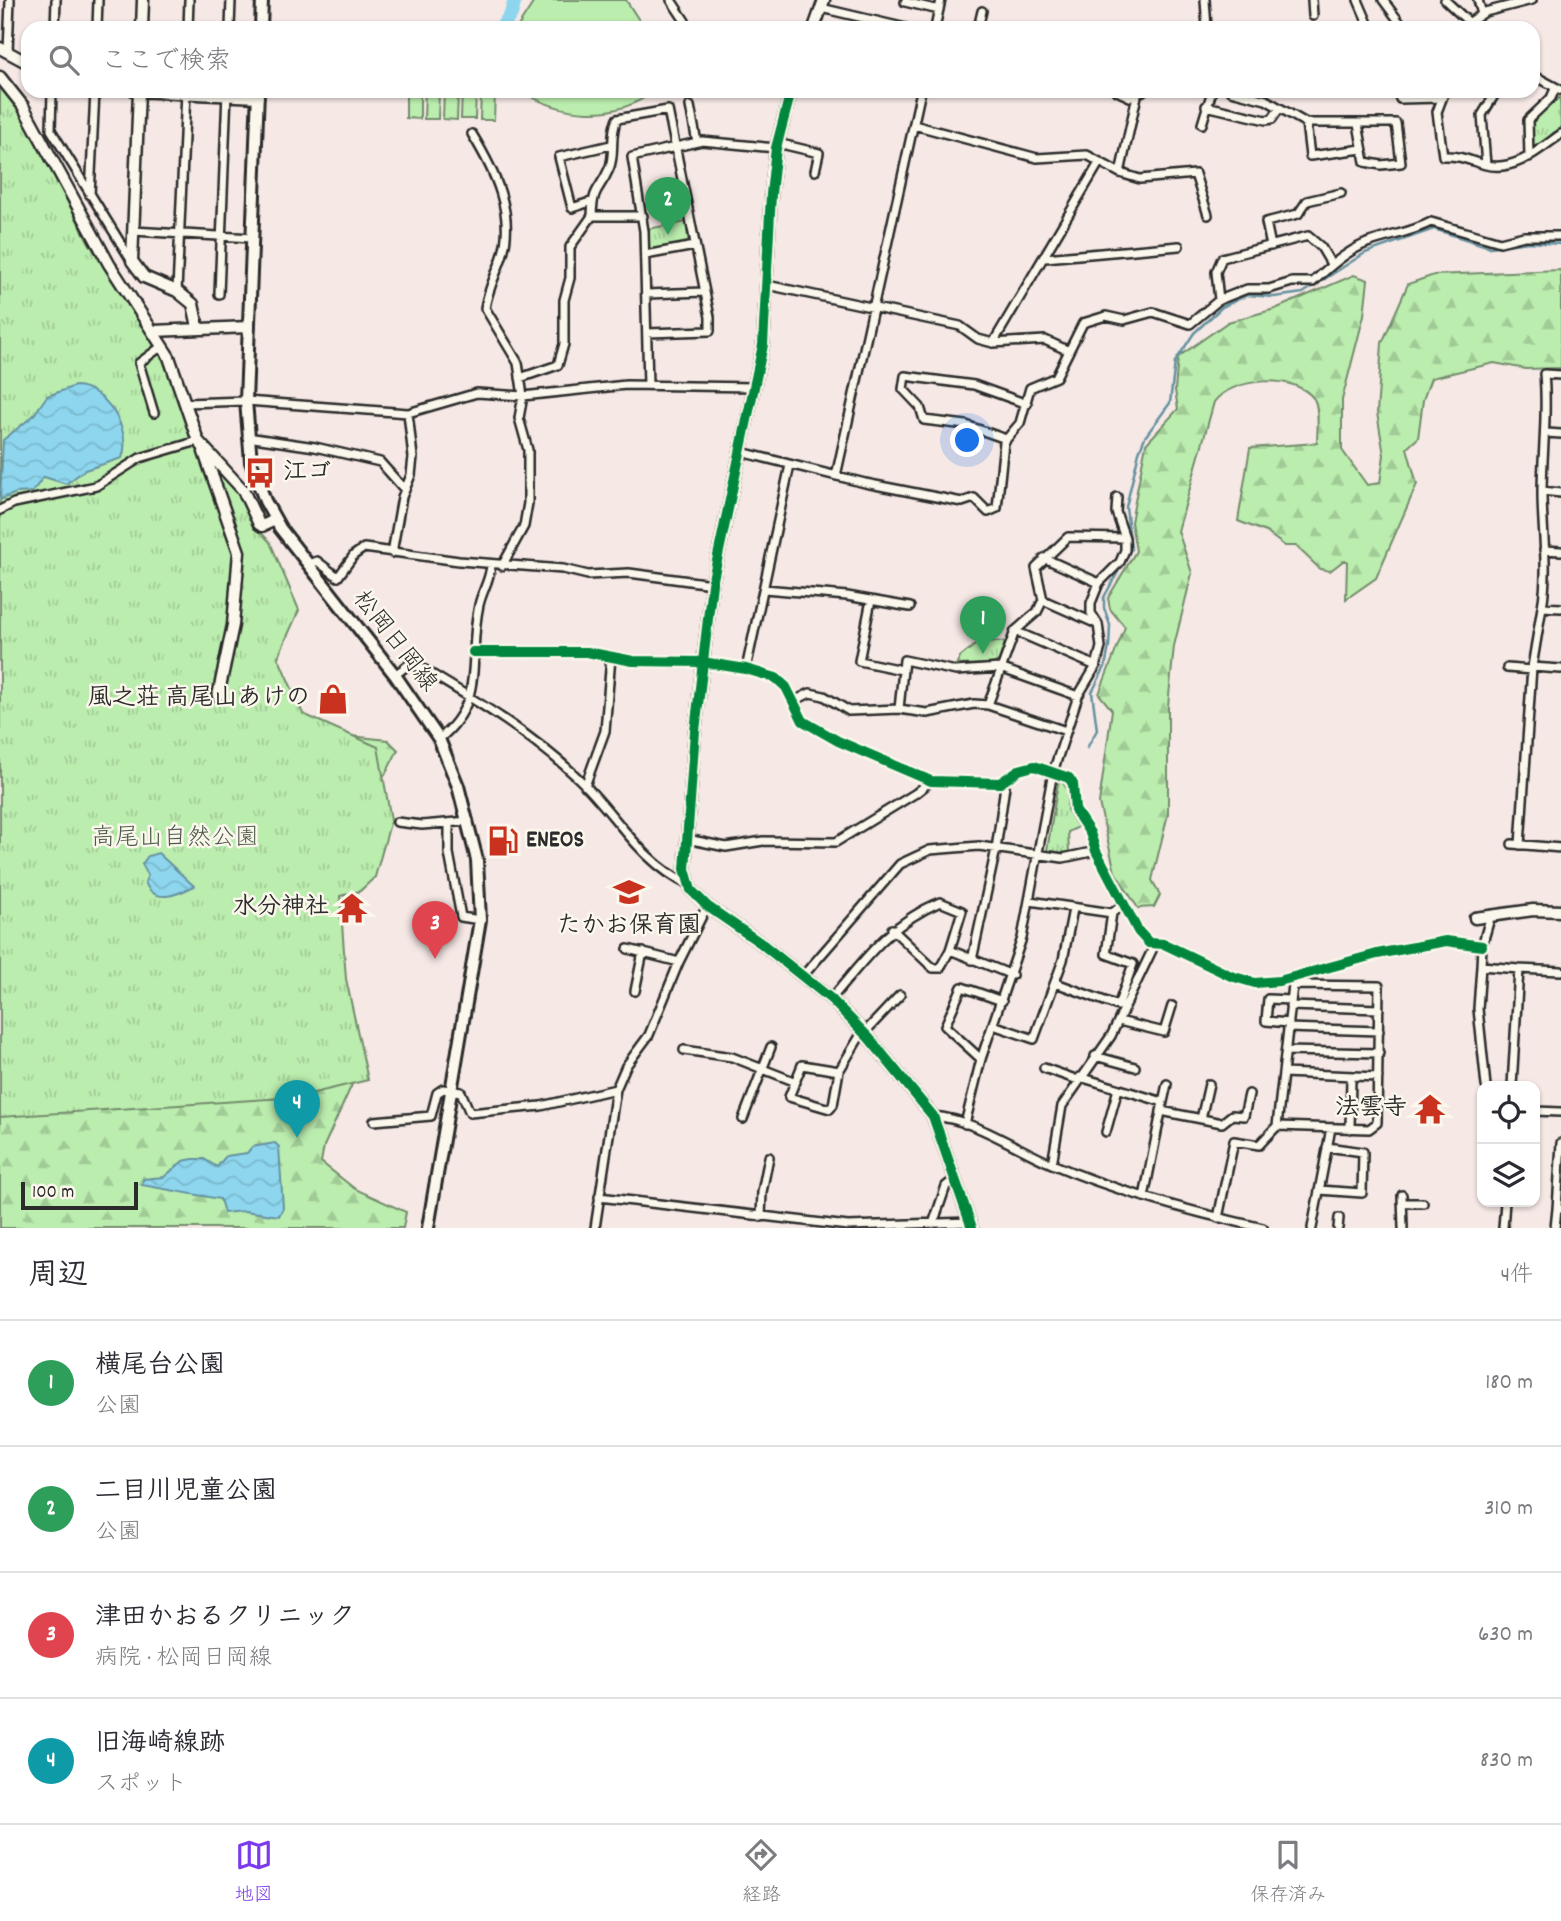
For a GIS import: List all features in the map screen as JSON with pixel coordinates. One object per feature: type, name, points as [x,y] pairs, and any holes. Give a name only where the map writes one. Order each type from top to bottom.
[{"type":"main road","points":[[261,21],[262,0]]},
{"type":"main road","name":"松岡日岡線","points":[[258,98],[246,401],[247,437],[255,475],[275,520],[395,675],[439,739],[469,821],[477,860],[480,920],[428,1228]]},
{"type":"street","points":[[10,0],[4,50],[21,59]]},
{"type":"street","points":[[55,21],[56,0]]},
{"type":"street","points":[[97,21],[98,0]]},
{"type":"street","points":[[142,21],[143,0]]},
{"type":"street","points":[[188,21],[190,0]]},
{"type":"street","points":[[230,21],[231,0]]},
{"type":"street","points":[[671,0],[685,21]]},
{"type":"street","points":[[937,21],[941,0]]},
{"type":"street","points":[[1205,0],[1206,21]]},
{"type":"street","points":[[1312,0],[1313,16]]},
{"type":"street","points":[[1357,0],[1367,21]]},
{"type":"street","points":[[1383,0],[1399,21]]},
{"type":"street","points":[[1445,0],[1469,21]]},
{"type":"street","points":[[1478,0],[1482,14]]},
{"type":"street","points":[[1476,21],[1482,14],[1532,0]]},
{"type":"street","points":[[905,2],[939,10]]},
{"type":"street","points":[[816,21],[822,4],[882,21]]},
{"type":"street","points":[[980,21],[982,11]]},
{"type":"street","points":[[0,77],[23,106],[102,253],[162,346],[239,552],[233,625],[218,695]]},
{"type":"street","points":[[1529,157],[1528,120],[1558,89],[1540,79]]},
{"type":"street","points":[[52,98],[51,130],[90,197],[144,277],[177,291],[193,304],[198,327]]},
{"type":"street","points":[[90,197],[95,98]]},
{"type":"street","points":[[132,261],[138,98]]},
{"type":"street","points":[[177,291],[186,98]]},
{"type":"street","points":[[219,293],[227,98]]},
{"type":"street","points":[[689,885],[685,869],[702,662],[712,584],[763,345],[777,145],[789,98]]},
{"type":"street","points":[[836,476],[920,98]]},
{"type":"street","points":[[1120,173],[1139,98]]},
{"type":"street","points":[[1202,124],[1209,98]]},
{"type":"street","points":[[1258,98],[1306,123],[1396,123],[1401,163],[1381,165],[1365,162],[1358,124]]},
{"type":"street","points":[[1400,98],[1440,98],[1437,112],[1443,156],[1461,156],[1486,165],[1516,164],[1561,134]]},
{"type":"street","points":[[1486,165],[1482,115],[1493,98]]},
{"type":"street","points":[[690,106],[696,138]]},
{"type":"street","points":[[1206,106],[1266,120],[1272,119],[1279,109]]},
{"type":"street","points":[[520,378],[558,365],[564,344],[564,300],[570,278],[570,247],[592,216],[593,201],[600,181],[610,167],[611,145],[617,119],[667,110],[705,292],[710,331],[648,333]]},
{"type":"street","points":[[1306,123],[1310,156],[1363,149]]},
{"type":"street","points":[[914,125],[1037,158],[1080,154],[1120,173],[1140,179],[1195,174],[1208,215]]},
{"type":"street","points":[[472,134],[493,173],[505,211],[505,239],[501,258],[490,279],[486,314],[516,358],[523,396],[519,418],[528,450],[528,503],[524,526],[502,566]]},
{"type":"street","points":[[648,385],[643,216],[632,157],[702,141],[777,145],[819,153],[816,171]]},
{"type":"street","points":[[593,201],[572,208],[559,157],[611,145]]},
{"type":"street","points":[[993,343],[1099,163]]},
{"type":"street","points":[[1271,246],[1266,222],[1298,214],[1307,201],[1341,193]]},
{"type":"street","points":[[592,216],[643,216]]},
{"type":"street","points":[[741,452],[836,476],[962,502],[974,498],[988,512],[997,508],[1006,439],[1020,424],[1030,388],[1056,377],[1083,324],[1094,318],[1106,316],[1124,320],[1161,312],[1190,324],[1219,300],[1247,289],[1269,289],[1292,282],[1313,282],[1331,264],[1366,244],[1410,233],[1431,222],[1500,242],[1524,236],[1561,236]]},
{"type":"street","points":[[133,231],[252,238]]},
{"type":"street","points":[[1219,300],[1216,272],[1222,258],[1308,236],[1321,247],[1331,264]]},
{"type":"street","points":[[645,255],[695,246]]},
{"type":"street","points":[[1045,258],[1178,246]]},
{"type":"street","points":[[767,285],[960,327],[978,339],[993,343],[1045,340],[1069,351]]},
{"type":"street","points":[[646,294],[705,292]]},
{"type":"street","points":[[153,331],[198,327],[249,327]]},
{"type":"street","points":[[154,413],[139,363],[162,346]]},
{"type":"street","points":[[1561,374],[1544,374],[1547,433],[1542,491],[1546,584],[1532,669],[1516,845],[1561,848]]},
{"type":"street","points":[[1006,439],[966,425],[924,420],[920,407],[903,389],[905,376],[974,385],[1027,404]]},
{"type":"street","points":[[185,403],[246,401],[408,412],[443,405],[468,394],[523,396],[648,385],[754,387]]},
{"type":"street","points":[[392,553],[405,489],[411,475],[413,457],[408,412]]},
{"type":"street","points":[[1547,433],[1561,433]]},
{"type":"street","points":[[247,437],[315,447],[380,462],[405,489]]},
{"type":"street","points":[[0,510],[14,503],[96,486],[140,458],[201,446]]},
{"type":"street","points":[[201,446],[243,490],[259,524],[262,526],[275,520]]},
{"type":"street","points":[[746,669],[789,465]]},
{"type":"street","points":[[1542,491],[1561,493]]},
{"type":"street","points":[[965,1124],[981,1059],[1012,975],[1040,854],[1053,772],[1078,696],[1096,666],[1101,647],[1098,624],[1091,613],[1099,583],[1120,562],[1125,550],[1125,538],[1116,512],[1117,497]]},
{"type":"street","points":[[988,705],[1015,631],[1037,612],[1043,600],[1036,568],[1044,558],[1068,537],[1125,538]]},
{"type":"street","points":[[308,565],[317,561],[338,577],[354,555],[364,548],[502,566],[563,569],[588,575],[641,575],[712,584]]},
{"type":"street","points":[[1544,550],[1561,551]]},
{"type":"street","points":[[1044,558],[1099,583]]},
{"type":"street","points":[[439,739],[455,726],[470,699],[479,603],[491,573],[491,564]]},
{"type":"street","points":[[764,589],[871,600],[910,607]]},
{"type":"street","points":[[871,600],[859,661],[902,670]]},
{"type":"street","points":[[1043,600],[1098,624]]},
{"type":"street","points":[[1542,607],[1561,608]]},
{"type":"street","points":[[1015,631],[1096,666]]},
{"type":"street","points":[[473,652],[560,651],[660,663],[702,662],[746,669],[776,678],[786,687],[803,721],[845,744],[931,781],[1000,783],[1019,770],[1034,766],[1069,778],[1073,784],[1075,810],[1090,833],[1138,931],[1155,944],[1164,944],[1231,976],[1255,983],[1279,981],[1377,954],[1446,941],[1482,946]]},
{"type":"street","points":[[585,786],[605,731],[611,657]]},
{"type":"street","points":[[899,709],[904,660],[956,671],[1000,668],[1078,696]]},
{"type":"street","points":[[395,675],[408,665],[417,666],[520,729],[585,786],[653,862],[670,876],[689,885],[707,906],[762,944],[831,999],[863,1032],[933,1116],[971,1225],[819,1225],[599,1197]]},
{"type":"street","points":[[1507,668],[1561,669]]},
{"type":"street","points":[[794,701],[810,694],[824,695],[849,711],[899,709],[928,713],[974,704],[988,705],[1066,731]]},
{"type":"street","points":[[972,960],[996,849],[1006,779]]},
{"type":"street","points":[[687,839],[726,847],[763,841],[836,842],[931,781]]},
{"type":"street","points":[[397,822],[449,824],[469,821]]},
{"type":"street","points":[[449,824],[449,853],[461,917],[480,920]]},
{"type":"street","points":[[802,977],[900,864],[930,850],[979,846],[1063,858],[1096,850]]},
{"type":"street","points":[[1030,901],[1112,914]]},
{"type":"street","points":[[831,999],[892,929],[916,912],[940,902],[962,911],[950,950],[940,968],[933,968],[892,929]]},
{"type":"street","points":[[1056,983],[1118,1006],[1133,964],[1106,954],[1112,914],[1124,904]]},
{"type":"street","points":[[595,1228],[616,1089],[626,1066],[649,1035],[679,962],[707,906]]},
{"type":"street","points":[[993,1025],[1034,1039],[1056,983],[1073,909]]},
{"type":"street","points":[[1475,918],[1561,911]]},
{"type":"street","points":[[1485,1081],[1478,1009],[1482,946],[1491,915]]},
{"type":"street","points":[[1052,1164],[1058,1142],[1058,1115],[1119,1021],[1155,944]]},
{"type":"street","points":[[628,949],[679,962]]},
{"type":"street","points":[[950,950],[1012,975]]},
{"type":"street","points":[[635,992],[643,952]]},
{"type":"street","points":[[1481,966],[1561,971]]},
{"type":"street","points":[[1512,1081],[1519,969]]},
{"type":"street","points":[[1222,1222],[1234,1141],[1259,1145],[1278,1126],[1293,985],[1301,982],[1379,986],[1377,1123],[1369,1129],[1278,1126]]},
{"type":"street","points":[[981,1059],[945,1026],[962,987],[1002,1001]]},
{"type":"street","points":[[839,1071],[803,1065],[789,1097],[830,1109],[839,1071],[863,1032],[901,995]]},
{"type":"street","points":[[1379,1009],[1268,999],[1266,1021],[1288,1026],[1379,1031]]},
{"type":"street","points":[[1119,1021],[1164,1032],[1172,1006]]},
{"type":"street","points":[[743,1119],[771,1047]]},
{"type":"street","points":[[684,1050],[732,1057],[796,1082]]},
{"type":"street","points":[[1286,1051],[1378,1053]]},
{"type":"street","points":[[1095,1056],[1135,1067]]},
{"type":"street","points":[[1044,1068],[1163,1102]]},
{"type":"street","points":[[1283,1073],[1378,1077]]},
{"type":"street","points":[[1350,1129],[1351,1076]]},
{"type":"street","points":[[1144,1197],[1167,1084]]},
{"type":"street","points":[[1201,1119],[1209,1084]]},
{"type":"street","points":[[374,1121],[432,1116],[437,1093],[443,1089],[465,1095],[470,1114],[541,1106],[616,1089]]},
{"type":"street","points":[[1106,1132],[1118,1089]]},
{"type":"street","points":[[1161,1111],[1222,1123],[1232,1115],[1244,1116],[1249,1094]]},
{"type":"street","points":[[1540,1111],[1561,1112]]},
{"type":"street","points":[[933,1116],[965,1124],[1052,1164],[1144,1197],[1222,1222],[1263,1228]]},
{"type":"street","points":[[1312,1228],[1331,1128]]},
{"type":"street","points":[[1319,1190],[1362,1193],[1363,1152],[1327,1147]]},
{"type":"street","points":[[1555,1228],[1559,1209],[1561,1147]]},
{"type":"street","points":[[761,1217],[762,1192],[769,1157]]},
{"type":"street","points":[[933,1224],[946,1186],[955,1179]]},
{"type":"street","points":[[1403,1228],[1402,1199],[1423,1203]]},
{"type":"street","points":[[1503,1228],[1505,1207]]},
{"type":"street","points":[[1338,1228],[1339,1218]]},
{"type":"green space","points":[[535,0],[626,0],[640,21],[522,21]]},
{"type":"green space","name":"高尾山自然公園","points":[[0,86],[18,105],[89,243],[161,352],[191,436],[214,468],[241,494],[252,523],[270,542],[299,610],[278,657],[303,714],[378,747],[391,820],[375,877],[360,891],[340,896],[346,979],[368,1080],[297,1097],[0,1117]]},
{"type":"green space","points":[[1560,97],[1561,130],[1536,149],[1532,148],[1531,121]]},
{"type":"green space","points":[[406,98],[420,98],[420,119],[406,118]]},
{"type":"green space","points":[[425,98],[439,98],[438,119],[424,119]]},
{"type":"green space","points":[[444,98],[458,98],[457,120],[443,119]]},
{"type":"green space","points":[[462,98],[476,98],[475,119],[461,119]]},
{"type":"green space","points":[[481,98],[495,98],[494,120],[480,120]]},
{"type":"green space","points":[[535,98],[643,98],[622,108],[588,112],[553,106]]},
{"type":"green space","points":[[686,222],[689,244],[648,250],[647,229]]},
{"type":"green space","points":[[1561,270],[1561,368],[1526,369],[1494,363],[1431,378],[1423,400],[1418,438],[1407,448],[1417,484],[1376,578],[1346,599],[1347,561],[1330,571],[1320,569],[1296,546],[1285,546],[1266,532],[1238,521],[1250,448],[1317,443],[1318,414],[1314,399],[1305,390],[1293,385],[1263,381],[1234,388],[1214,402],[1178,531],[1192,573],[1174,646],[1168,706],[1168,814],[1152,880],[1160,895],[1154,907],[1138,908],[1115,872],[1099,803],[1112,710],[1099,694],[1125,627],[1110,609],[1108,598],[1136,551],[1131,522],[1146,444],[1178,409],[1175,390],[1178,357],[1228,322],[1275,309],[1354,275],[1368,280],[1364,315],[1342,400],[1342,450],[1367,485],[1380,483],[1384,455],[1377,413],[1382,343],[1408,284],[1434,275]]},
{"type":"green space","name":"高尾山自然公園","points":[[0,530],[14,588],[341,735],[388,740],[398,750],[385,775],[372,789],[333,947],[360,1067],[324,1146],[321,1162],[355,1189],[406,1212],[403,1228],[0,1228]]},
{"type":"green space","points":[[980,641],[1005,642],[999,660],[993,664],[956,665],[960,657]]},
{"type":"green space","points":[[1062,781],[1068,791],[1067,810],[1078,827],[1068,832],[1069,853],[1047,851],[1058,783]]},
{"type":"water","points":[[75,386],[97,393],[114,412],[124,435],[122,458],[85,470],[66,484],[44,477],[32,492],[16,493],[0,500],[3,440],[33,416],[47,396]]},
{"type":"water","points":[[158,853],[194,886],[167,896],[154,894],[145,882],[148,875],[142,864],[148,856]]},
{"type":"water","points":[[275,1143],[279,1147],[283,1208],[279,1216],[244,1211],[224,1213],[220,1199],[142,1185],[143,1179],[164,1177],[183,1161],[204,1159],[217,1167],[226,1156],[247,1153],[252,1147]]},
{"type":"waterway","points":[[506,21],[515,0]]},
{"type":"waterway","points":[[1087,748],[1097,730],[1092,692],[1105,667],[1109,647],[1110,625],[1104,608],[1104,597],[1131,549],[1126,507],[1139,452],[1145,437],[1170,403],[1175,362],[1194,333],[1222,307],[1247,295],[1274,297],[1303,293],[1365,253],[1434,229],[1490,247],[1529,242],[1561,244]]},
{"type":"cycle path","points":[[789,98],[776,148],[771,194],[763,345],[712,584],[695,731],[685,869],[691,890],[707,906],[762,944],[831,999],[869,1038],[933,1116],[972,1228]]},
{"type":"cycle path","points":[[473,652],[587,652],[633,661],[702,662],[746,669],[776,678],[786,687],[803,721],[838,741],[931,781],[1000,783],[1019,770],[1034,766],[1069,778],[1073,784],[1075,810],[1090,833],[1096,851],[1138,931],[1149,943],[1164,944],[1231,976],[1255,983],[1279,981],[1377,954],[1446,941],[1482,946]]},
{"type":"place","name":"二目川児童公園","points":[[668,235]]},
{"type":"place","name":"江ゴ","points":[[260,473]]},
{"type":"place","name":"横尾台公園","points":[[983,654]]},
{"type":"place","name":"風之荘 高尾山あけの","points":[[333,699]]},
{"type":"place","name":"ENEOS","points":[[503,841]]},
{"type":"place","name":"たかお保育園","points":[[629,892]]},
{"type":"place","name":"水分神社","points":[[352,908]]},
{"type":"place","name":"津田かおるクリニック","points":[[435,959]]},
{"type":"place","name":"法雲寺","points":[[1430,1109]]},
{"type":"place","name":"旧海崎線跡","points":[[297,1138]]}]
